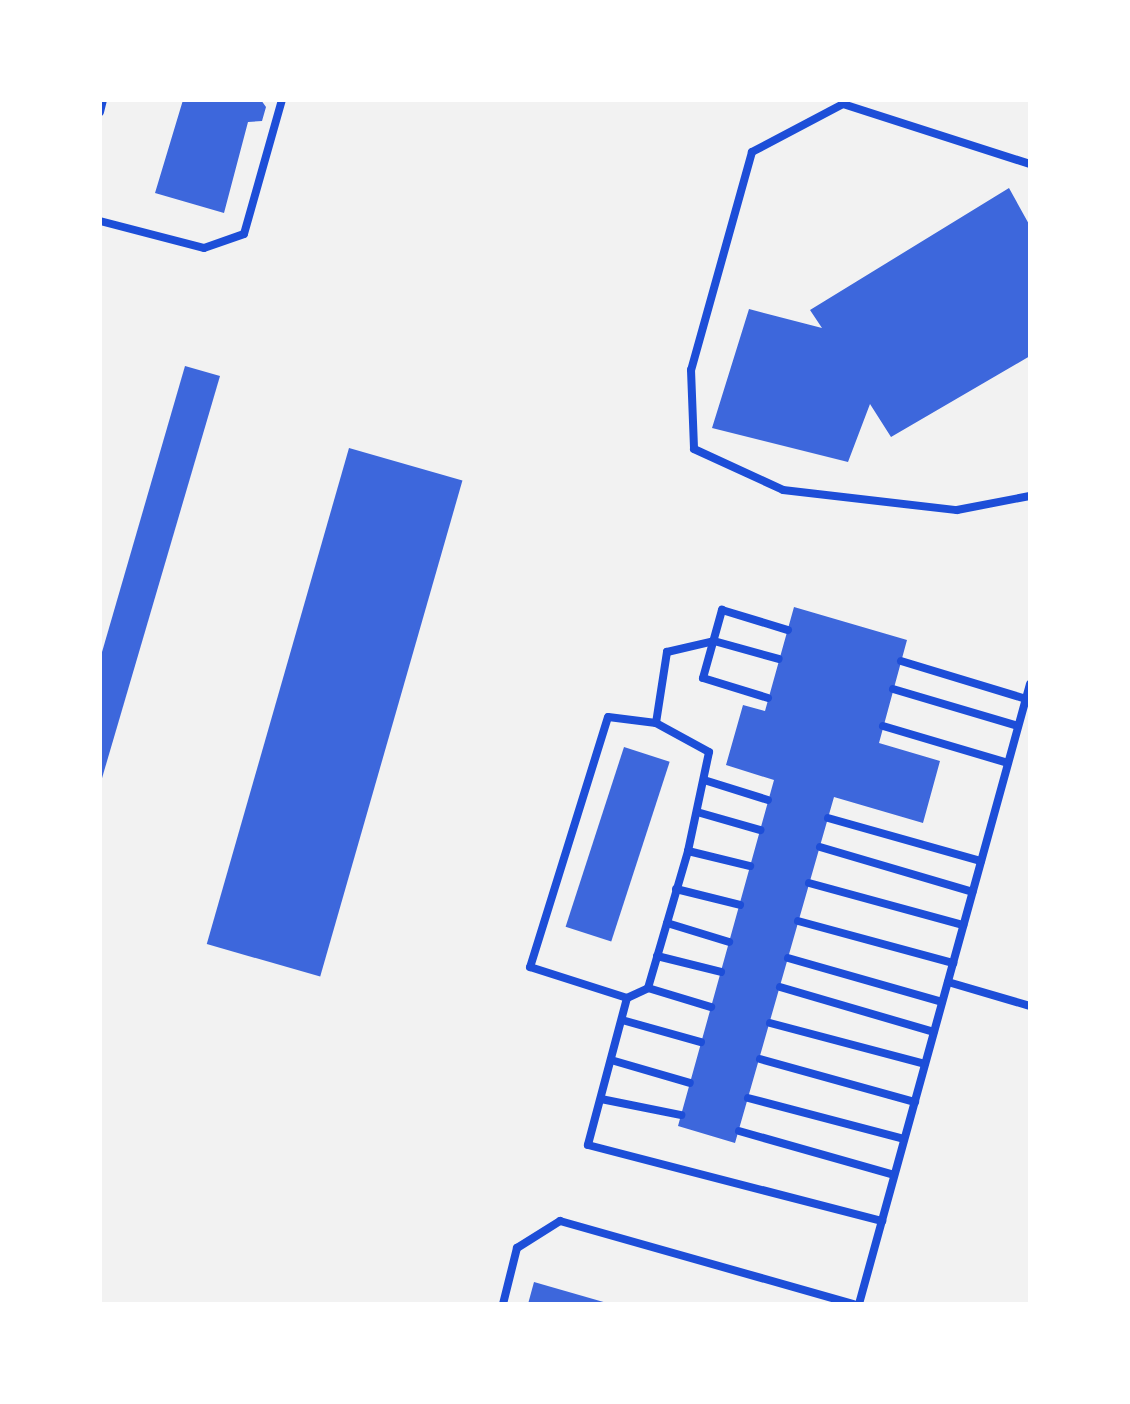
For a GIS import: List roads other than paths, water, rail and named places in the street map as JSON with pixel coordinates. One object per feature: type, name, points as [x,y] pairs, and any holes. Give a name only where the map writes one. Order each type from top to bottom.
[{"type":"lane","points":[[100,112],[103,100]]},
{"type":"lane","points":[[100,220],[204,248],[244,234],[282,100]]},
{"type":"lane","points":[[1030,164],[843,102],[752,152],[691,370],[694,449],[783,490],[956,510],[1030,496]]},
{"type":"lane","points":[[768,698],[703,678],[722,610],[788,630]]},
{"type":"lane","points":[[656,723],[667,652],[714,640],[780,660]]},
{"type":"lane","points":[[902,660],[1026,699]]},
{"type":"lane","points":[[503,1304],[518,1248],[560,1221],[856,1304],[1030,684]]},
{"type":"lane","points":[[893,689],[1018,726]]},
{"type":"lane","points":[[648,988],[688,852],[709,752],[656,723],[608,717],[530,967],[628,998],[648,988],[711,1007]]},
{"type":"lane","points":[[884,726],[1008,763]]},
{"type":"lane","points":[[704,780],[768,800]]},
{"type":"lane","points":[[698,812],[760,830]]},
{"type":"lane","points":[[828,818],[981,861]]},
{"type":"lane","points":[[820,848],[973,892]]},
{"type":"lane","points":[[688,852],[750,866]]},
{"type":"lane","points":[[810,883],[963,925]]},
{"type":"lane","points":[[676,889],[740,904]]},
{"type":"lane","points":[[798,922],[953,963]]},
{"type":"lane","points":[[666,923],[729,942]]},
{"type":"lane","points":[[657,956],[721,972]]},
{"type":"lane","points":[[788,958],[942,1002]]},
{"type":"lane","points":[[948,982],[1030,1006]]},
{"type":"lane","points":[[780,986],[934,1032]]},
{"type":"lane","points":[[628,998],[588,1146],[882,1221]]},
{"type":"lane","points":[[622,1020],[702,1042]]},
{"type":"lane","points":[[770,1023],[925,1064]]},
{"type":"lane","points":[[760,1059],[915,1102]]},
{"type":"lane","points":[[611,1060],[690,1082]]},
{"type":"lane","points":[[748,1098],[904,1139]]},
{"type":"lane","points":[[600,1099],[681,1115]]},
{"type":"lane","points":[[739,1130],[894,1175]]}]
